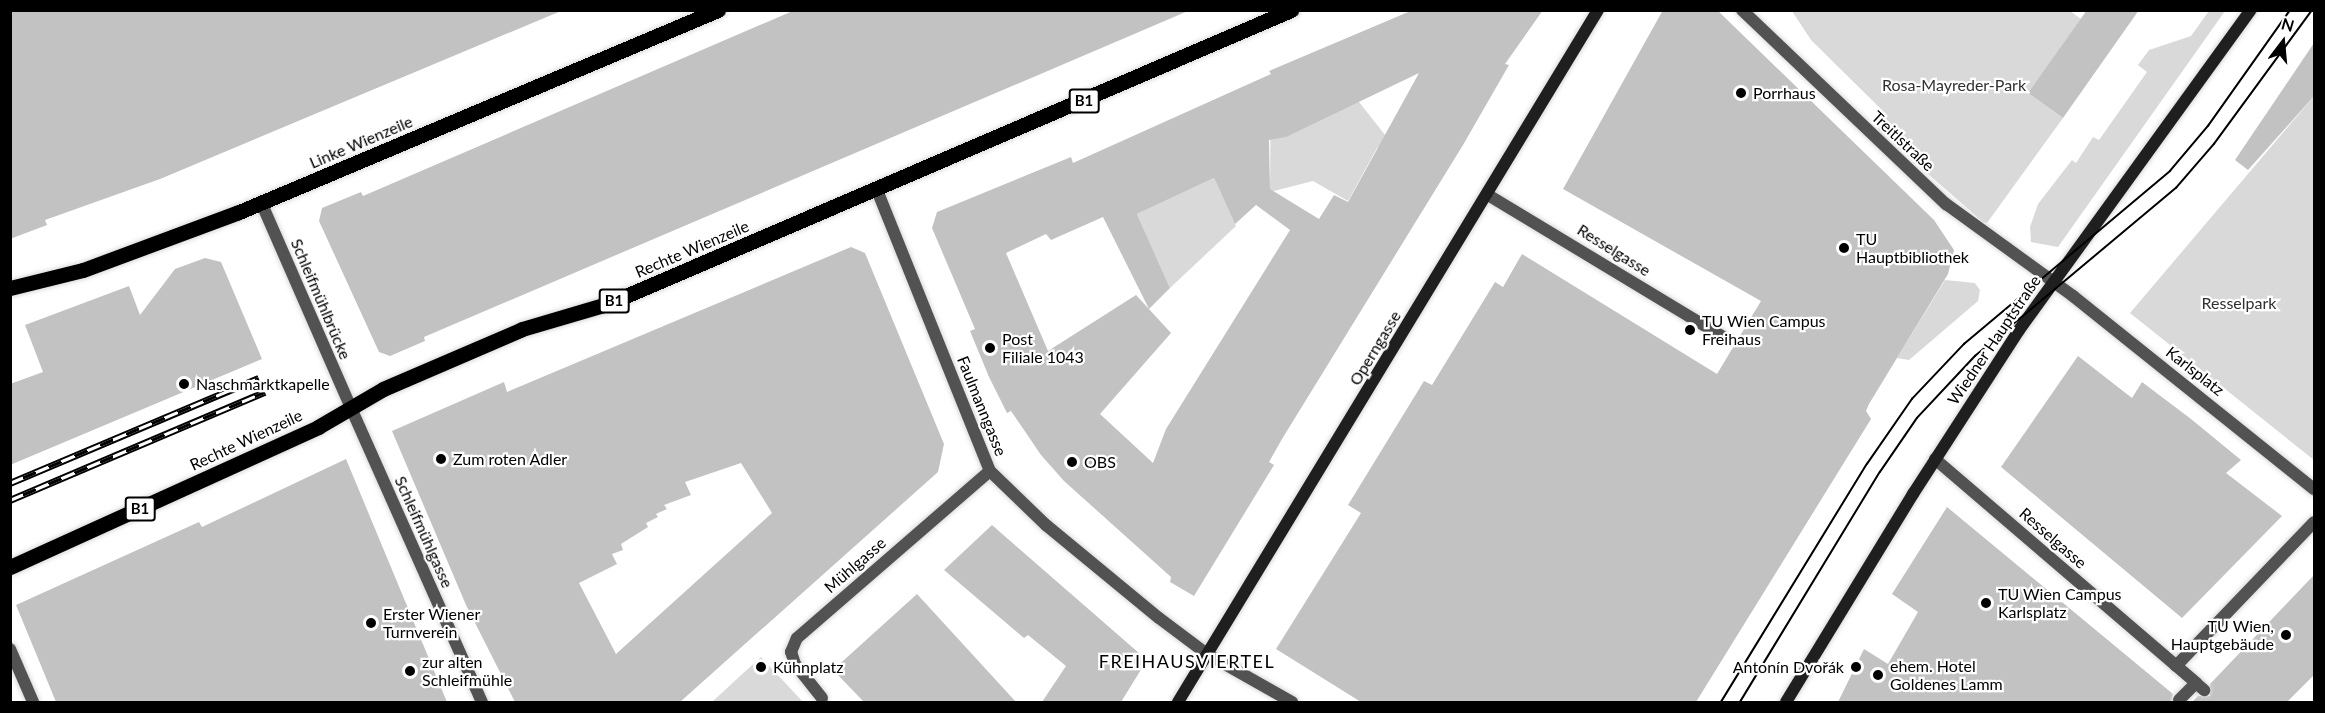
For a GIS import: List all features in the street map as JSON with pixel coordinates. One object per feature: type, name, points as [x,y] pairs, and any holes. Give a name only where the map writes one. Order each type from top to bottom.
[{"type":"main road","name":"Linke Wienzeile","points":[[10,288],[82,270],[261,202],[718,10]]},
{"type":"main road","name":"Rechte Wienzeile","points":[[10,567],[318,427],[383,390],[522,329],[607,304],[877,190],[1291,10]]},
{"type":"main road","name":"Operngasse","points":[[1178,702],[1488,195],[1598,10]]},
{"type":"main road","name":"Wiedner Hauptstraße","points":[[1786,702],[1935,459],[2053,281],[2251,10]]},
{"type":"street","name":"Treitlstraße","points":[[1742,10],[1946,204],[2053,281]]},
{"type":"street","name":"Faulmanngasse","points":[[877,190],[990,471],[1070,545],[1207,654],[1292,702]]},
{"type":"street","name":"Resselgasse","points":[[1488,195],[1722,336]]},
{"type":"street","name":"Schleifmühlbrücke","points":[[261,202],[351,408]]},
{"type":"street","name":"Karlsplatz","points":[[2053,281],[2314,489]]},
{"type":"street","name":"Schleifmühlgasse","points":[[351,408],[482,702]]},
{"type":"street","name":"Resselgasse","points":[[1935,459],[2200,687],[2179,700]]},
{"type":"street","name":"Mühlgasse","points":[[820,700],[795,664],[791,652],[797,638],[990,471]]},
{"type":"street","points":[[2176,666],[2314,522]]},
{"type":"street","points":[[10,649],[33,702]]},
{"type":"green space","name":"Rosa-Mayreder-Park","points":[[1792,11],[2070,11],[2081,19],[2028,93],[2063,118],[1987,223],[1983,222],[1878,130],[1878,124],[1886,114],[1811,40]]},
{"type":"green space","points":[[2209,11],[2225,11],[2058,247],[2031,242],[2030,227],[2038,204],[2072,160],[2076,163],[2093,137],[2099,140],[2147,72],[2138,65],[2149,50],[2191,36]]},
{"type":"green space","points":[[1271,74],[1359,102],[1389,140],[1377,148],[1348,201],[1313,181],[1270,192]]},
{"type":"green space","name":"Resselpark","points":[[2314,96],[2314,460],[2130,313]]},
{"type":"green space","points":[[1214,178],[1236,226],[1170,288],[1137,214]]},
{"type":"green space","points":[[1945,280],[1975,283],[1980,290],[1978,301],[1909,360],[1897,358]]},
{"type":"green space","points":[[761,657],[803,702],[712,702],[739,677]]},
{"type":"building","points":[[10,10],[561,11],[160,179],[45,220],[47,225],[10,239]]},
{"type":"building","points":[[795,10],[1188,11],[424,337],[425,341],[390,356],[379,352],[319,221],[322,208],[361,192],[363,196]]},
{"type":"building","points":[[1413,10],[1543,10],[1505,64],[1509,65],[1463,145],[1282,439],[1269,462],[1274,465],[1194,596],[1170,582],[1171,577],[1064,481],[1041,455],[1011,411],[1007,413],[970,331],[975,329],[932,228],[937,212],[1071,157],[1073,163],[1271,74],[1269,71]],"holes":[[[1419,73],[1348,202],[1334,195],[1319,219],[1270,189],[1269,140],[1286,137]],[[1214,178],[1235,224],[1256,205],[1290,230],[1166,429],[1153,463],[1100,414],[1171,333],[1136,295],[1048,351],[1006,253],[1046,234],[1051,240],[1103,217],[1149,309],[1170,288],[1137,214]]]},
{"type":"building","name":"TU Wien Campus Freihaus","points":[[1663,10],[1717,10],[1934,220],[1954,250],[1948,274],[1869,404],[1866,411],[1871,419],[1696,702],[1361,702],[1276,649],[1361,513],[1348,505],[1424,381],[1432,385],[1495,282],[1503,287],[1522,254],[1717,374],[1761,301],[1563,189]]},
{"type":"building","points":[[2087,10],[2139,10],[2063,118],[2028,93]]},
{"type":"building","points":[[2314,43],[2314,96],[2248,170],[2235,160]]},
{"type":"building","points":[[851,247],[865,253],[944,444],[938,472],[680,702],[515,702],[466,605],[392,431],[504,382],[507,392]],"holes":[[[741,463],[772,513],[616,654],[579,583],[617,564],[612,554],[623,550],[621,544],[648,527],[646,523],[658,517],[656,514],[667,509],[664,505],[691,495],[685,482]]]},
{"type":"building","points":[[205,258],[221,262],[262,359],[10,465],[10,384],[43,372],[25,325],[129,286],[140,315],[175,269]]},
{"type":"building","points":[[2078,356],[2132,398],[2142,382],[2191,419],[2241,460],[2226,473],[2282,516],[2182,618],[2001,467]]},
{"type":"building","points":[[346,459],[447,702],[56,702],[16,605],[199,522],[202,527]]},
{"type":"building","name":"TU Wien Campus Karlsplatz","points":[[1947,507],[2173,694],[2171,702],[1838,702],[1864,649],[1888,664],[1918,612],[1892,594]]},
{"type":"building","points":[[992,525],[1147,660],[1121,702],[1042,702],[1066,666],[1028,635],[1024,638],[944,570]]},
{"type":"building","name":"TU Wien, Hauptgebäude","points":[[2314,575],[2314,675],[2287,702],[2192,702],[2198,696],[2210,696],[2210,684]]},
{"type":"building","points":[[917,594],[1016,702],[864,702],[833,670]]},
{"type":"tram line","points":[[1721,702],[1867,464],[1912,399],[1964,344],[2170,171],[2208,126],[2290,10]]},
{"type":"tram line","points":[[1740,702],[1880,472],[1917,418],[1975,356],[2176,188],[2214,144],[2312,10]]},
{"type":"railway","points":[[10,483],[259,378]]},
{"type":"railway","points":[[10,500],[265,392]]},
{"type":"place","name":"Porrhaus","points":[[1741,93]]},
{"type":"place","name":"TU Hauptbibliothek","points":[[1844,248]]},
{"type":"place","name":"TU Wien Campus Freihaus","points":[[1690,330]]},
{"type":"place","name":"Post Filiale 1043","points":[[990,348]]},
{"type":"place","name":"Naschmarktkapelle","points":[[184,384]]},
{"type":"place","name":"Zum roten Adler","points":[[441,459]]},
{"type":"place","name":"OBS","points":[[1072,462]]},
{"type":"place","name":"TU Wien Campus Karlsplatz","points":[[1986,603]]},
{"type":"place","name":"Erster Wiener Turnverein","points":[[371,623]]},
{"type":"place","name":"TU Wien, Hauptgebäude","points":[[2286,635]]},
{"type":"place","name":"Kühnplatz","points":[[761,667]]},
{"type":"place","name":"Antonín Dvořák","points":[[1856,667]]},
{"type":"place","name":"zur alten Schleifmühle","points":[[410,671]]},
{"type":"place","name":"ehem. Hotel Goldenes Lamm","points":[[1878,675]]},
{"type":"district","name":"FREIHAUSVIERTEL","points":[[1187,661]]}]
